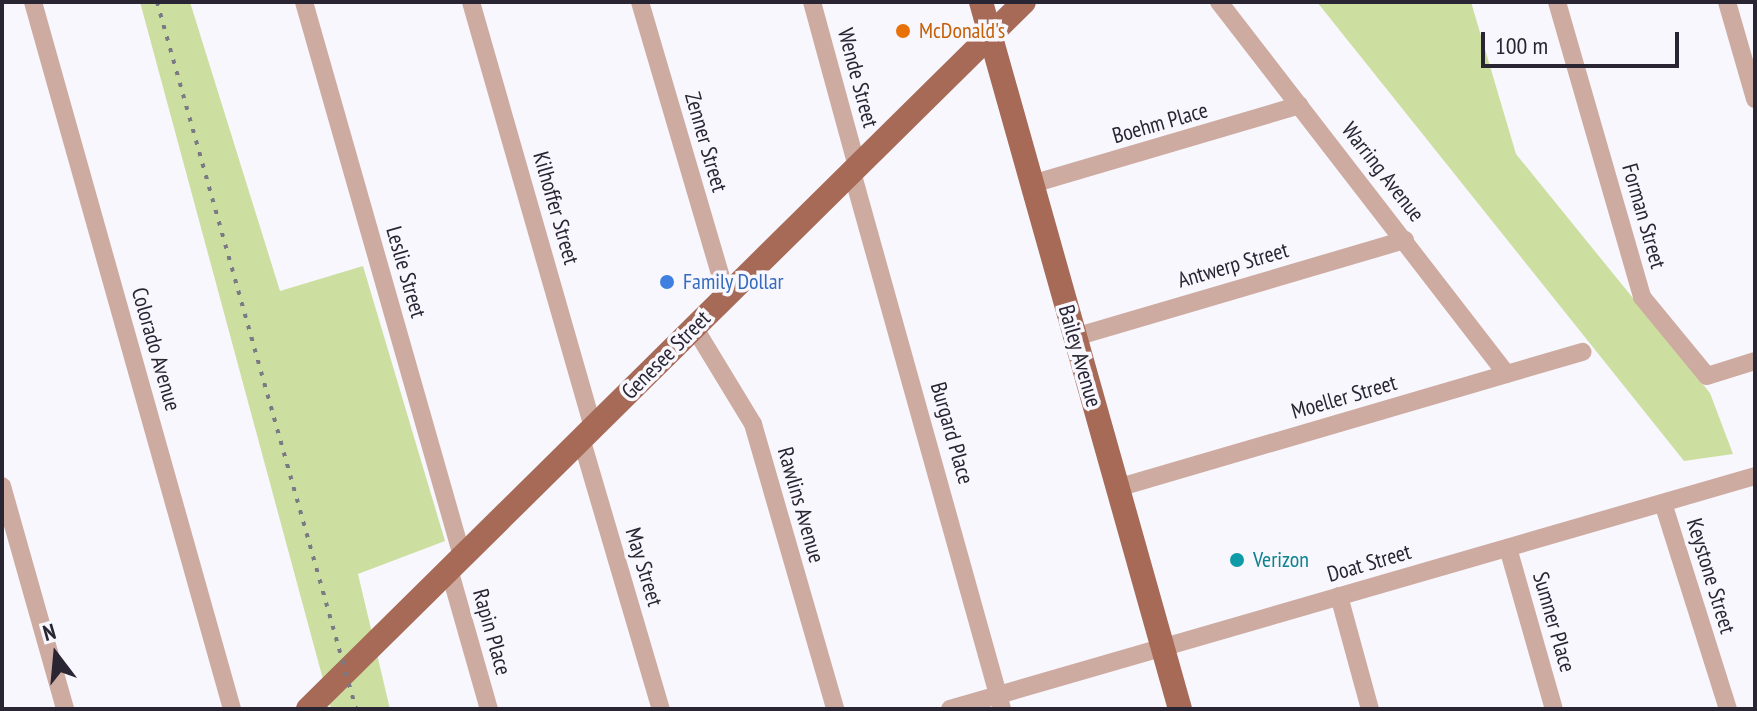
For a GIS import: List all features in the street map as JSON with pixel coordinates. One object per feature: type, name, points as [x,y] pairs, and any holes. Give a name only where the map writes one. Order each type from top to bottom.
[{"type":"main road","name":"Bailey Avenue","points":[[981,2],[1180,709]]},
{"type":"main road","name":"Genesee Street","points":[[308,709],[1024,2]]},
{"type":"street","name":"Colorado Avenue","points":[[33,2],[232,709]]},
{"type":"street","name":"Leslie Street","points":[[304,2],[455,562]]},
{"type":"street","name":"Kilhoffer Street","points":[[471,2],[587,432]]},
{"type":"street","name":"Zenner Street","points":[[640,2],[726,295]]},
{"type":"street","name":"Wende Street","points":[[812,2],[855,169]]},
{"type":"street","name":"Warring Avenue","points":[[1219,2],[1507,374]]},
{"type":"street","name":"Forman Street","points":[[1557,2],[1642,297],[1707,376],[1755,361]]},
{"type":"street","points":[[1727,2],[1755,99]]},
{"type":"street","name":"Boehm Place","points":[[1032,184],[1300,105]]},
{"type":"street","name":"Burgard Place","points":[[855,169],[1001,702]]},
{"type":"street","name":"Antwerp Street","points":[[1075,337],[1405,240]]},
{"type":"street","name":"Rawlins Avenue","points":[[694,327],[753,424],[835,709]]},
{"type":"street","name":"Moeller Street","points":[[1117,488],[1583,352]]},
{"type":"street","name":"May Street","points":[[587,432],[661,709]]},
{"type":"street","name":"Doat Street","points":[[950,709],[1001,702],[1162,645],[1755,476]]},
{"type":"street","points":[[2,486],[65,709]]},
{"type":"street","name":"Keystone Street","points":[[1663,503],[1728,709]]},
{"type":"street","name":"Sumner Place","points":[[1508,548],[1554,709]]},
{"type":"street","name":"Rapin Place","points":[[455,562],[489,709]]},
{"type":"street","points":[[1339,596],[1370,709]]},
{"type":"green space","points":[[140,2],[190,2],[280,291],[363,266],[445,541],[358,574],[390,709],[331,709]]},
{"type":"green space","points":[[1317,2],[1471,2],[1516,154],[1710,393],[1733,454],[1684,461]]},
{"type":"railway","points":[[157,2],[356,709]]},
{"type":"place","name":"McDonald's","points":[[903,31]]},
{"type":"place","name":"Family Dollar","points":[[667,282]]},
{"type":"place","name":"Verizon","points":[[1237,560]]}]
